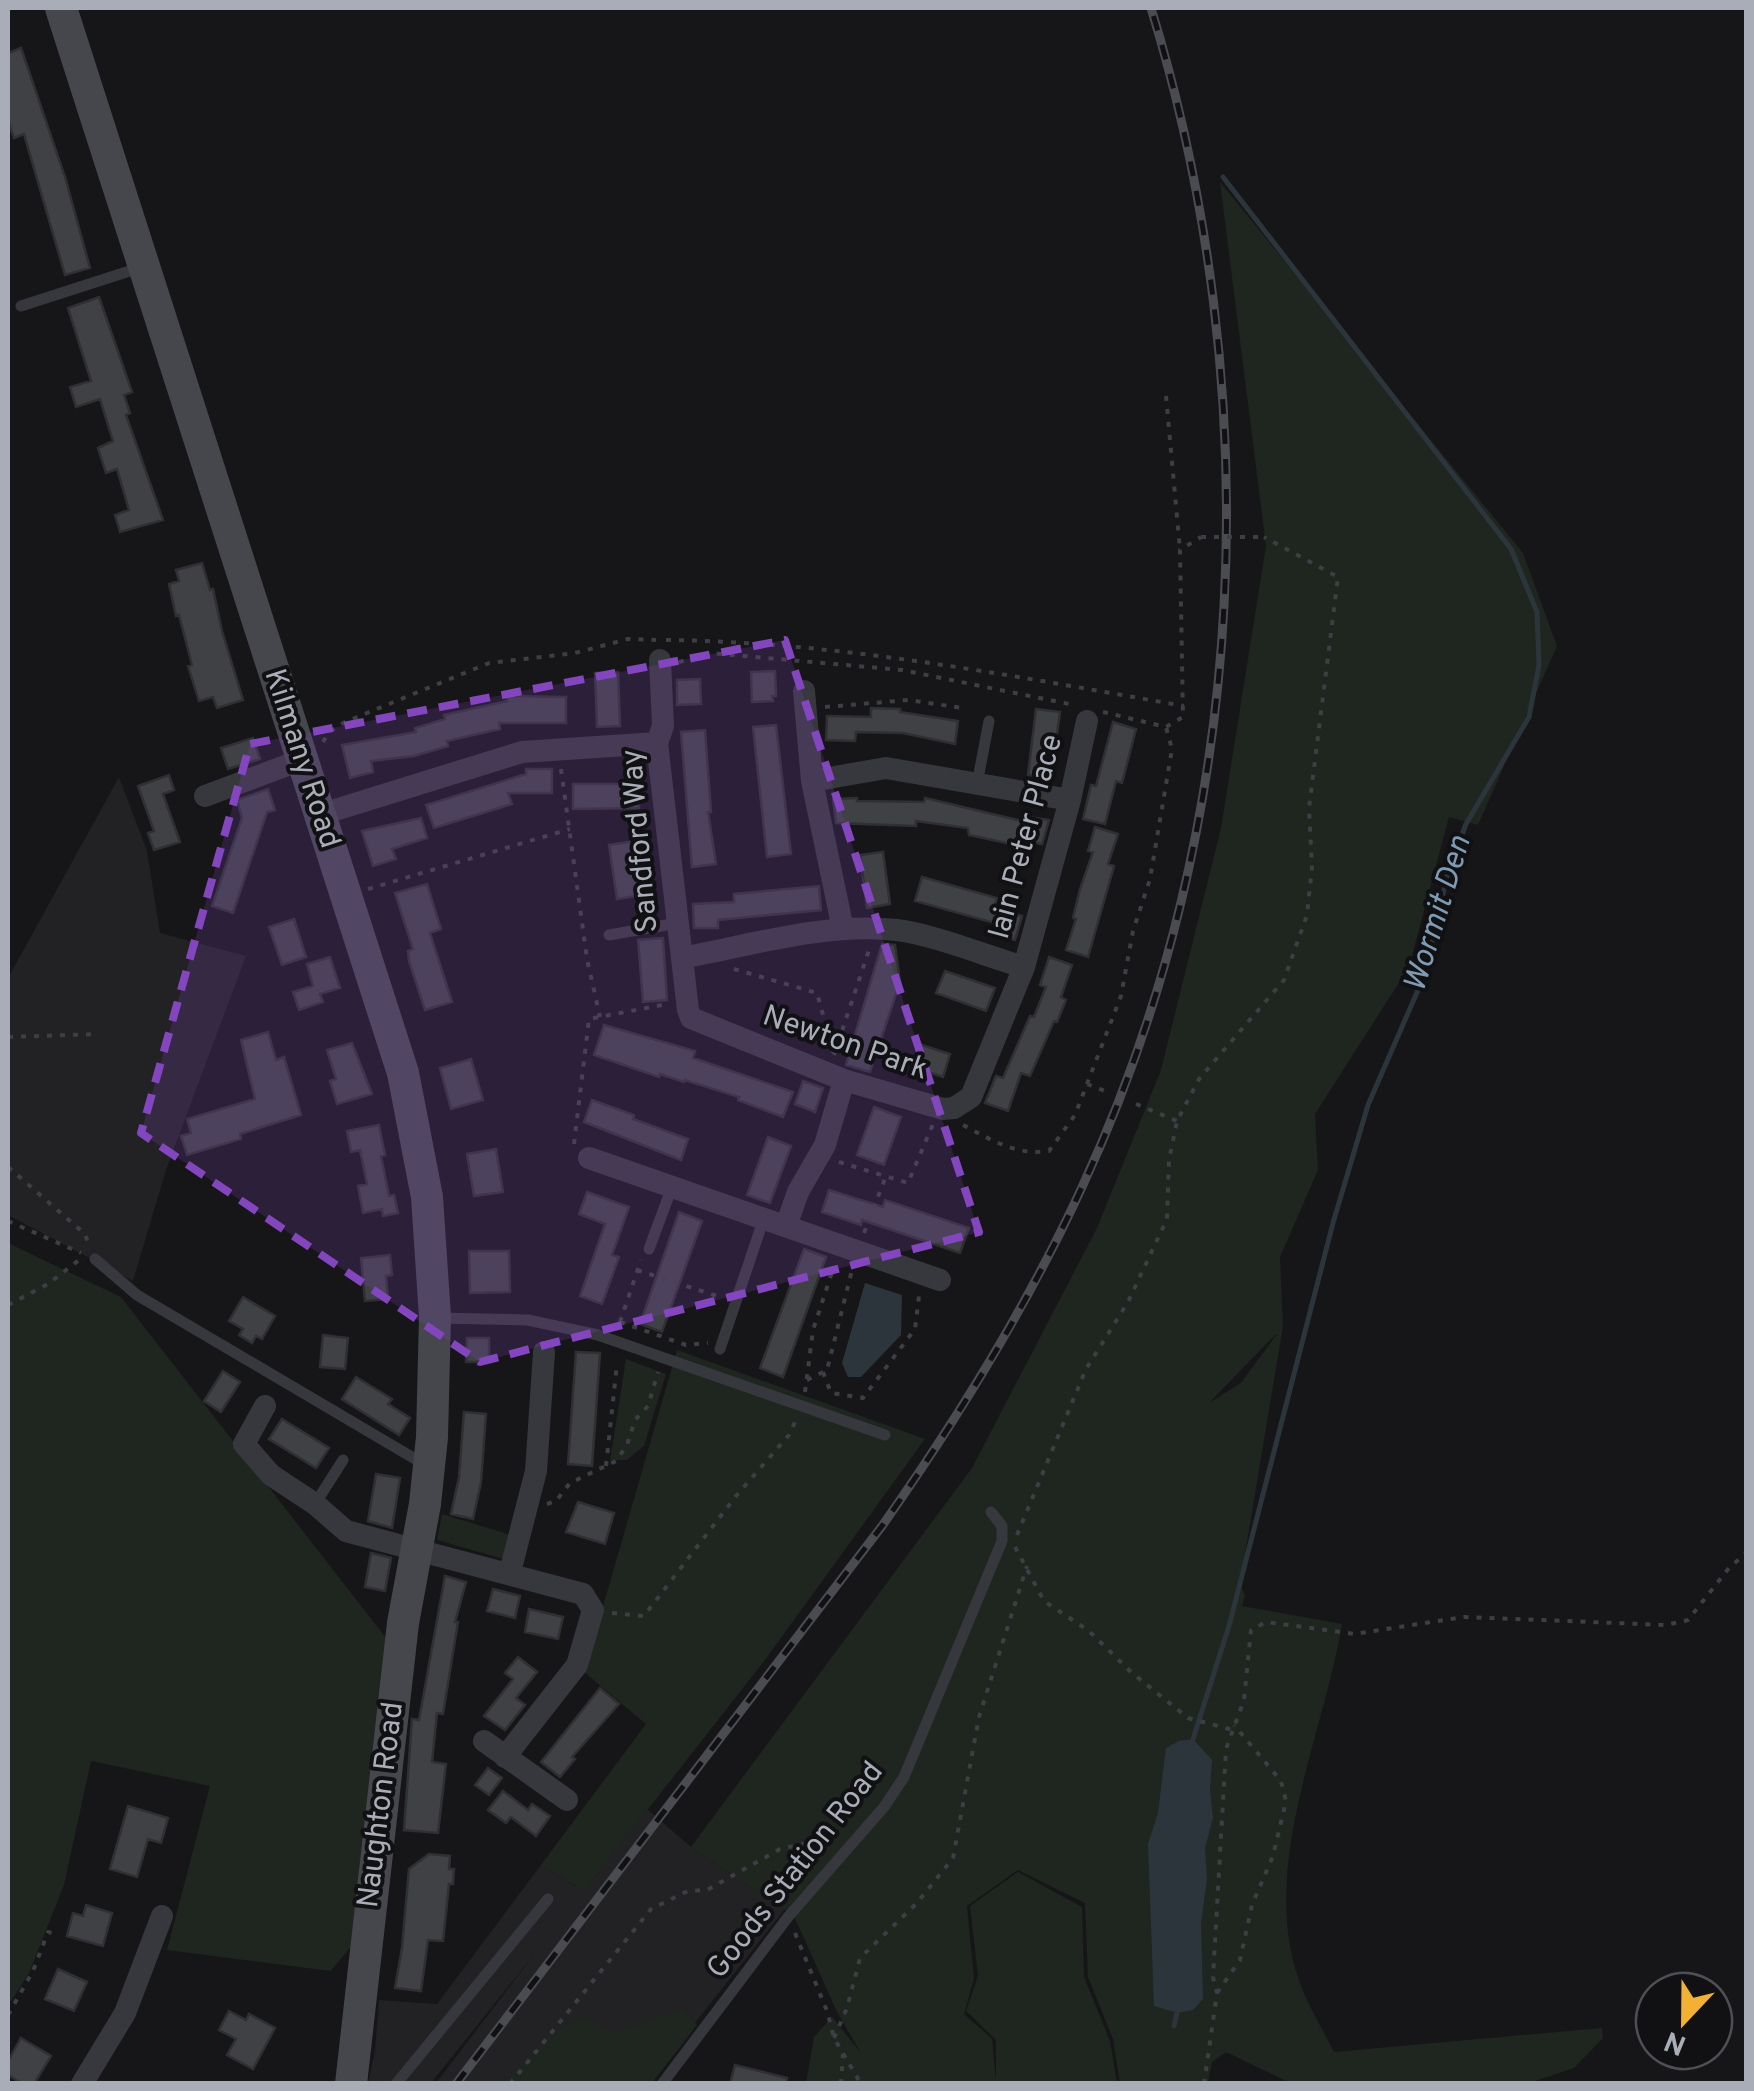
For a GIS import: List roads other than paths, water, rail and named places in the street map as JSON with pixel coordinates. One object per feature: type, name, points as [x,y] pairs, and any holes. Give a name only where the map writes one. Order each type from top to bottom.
[{"type":"main road","name":"Kilmany Road","points":[[61,8],[403,1073],[427,1197],[436,1318],[430,1468],[418,1538]]},
{"type":"main road","name":"Naughton Road","points":[[351,2084],[403,1622],[418,1538]]},
{"type":"street","name":"Sandford Way","points":[[660,663],[663,726],[658,743],[682,958]]},
{"type":"street","points":[[805,700],[812,780],[843,928]]},
{"type":"street","name":"Iain Peter Place","points":[[1024,967],[1070,800],[1087,721]]},
{"type":"street","points":[[319,815],[522,752],[658,743]]},
{"type":"street","points":[[205,796],[301,760]]},
{"type":"street","points":[[812,780],[886,768],[1070,800]]},
{"type":"street","points":[[682,958],[843,928],[900,930],[1024,967]]},
{"type":"street","name":"Newton Park","points":[[682,958],[691,1018],[698,1023],[844,1080],[941,1108],[954,1108],[971,1097],[1024,967]]},
{"type":"street","points":[[775,1222],[820,1156],[844,1080]]},
{"type":"street","points":[[589,1158],[932,1277]]},
{"type":"street","points":[[510,1572],[536,1471],[544,1352]]},
{"type":"street","points":[[266,1406],[244,1444],[271,1475],[346,1530],[418,1538],[583,1594],[593,1610],[576,1665],[505,1757]]},
{"type":"street","points":[[484,1741],[567,1800]]},
{"type":"street","points":[[82,2084],[125,2012],[162,1916]]},
{"type":"lane","points":[[21,306],[142,267]]},
{"type":"lane","points":[[977,784],[989,721]]},
{"type":"lane","points":[[608,935],[678,923]]},
{"type":"lane","points":[[650,1249],[672,1187]]},
{"type":"lane","points":[[720,1349],[736,1302],[775,1222]]},
{"type":"lane","points":[[94,1260],[138,1296],[430,1468]]},
{"type":"lane","points":[[436,1318],[528,1320],[614,1341],[884,1435]]},
{"type":"lane","points":[[315,1504],[343,1460]]},
{"type":"lane","name":"Goods Station Road","points":[[662,2084],[788,1917],[904,1777],[1002,1541],[1002,1526],[991,1512]]},
{"type":"lane","points":[[396,2084],[548,1899]]},
{"type":"waterway","name":"Wormit Den","points":[[1193,1739],[1229,1626],[1333,1223],[1368,1105],[1425,974],[1448,872],[1466,824],[1529,717],[1539,665],[1537,612],[1511,549],[1223,177]]},
{"type":"waterway","points":[[1174,2026],[1177,2013]]},
{"type":"railway","points":[[456,2084],[882,1526],[938,1444],[1015,1319],[1061,1232],[1139,1047],[1181,903],[1209,754],[1224,604],[1225,453],[1213,302],[1189,153],[1151,8]]}]
